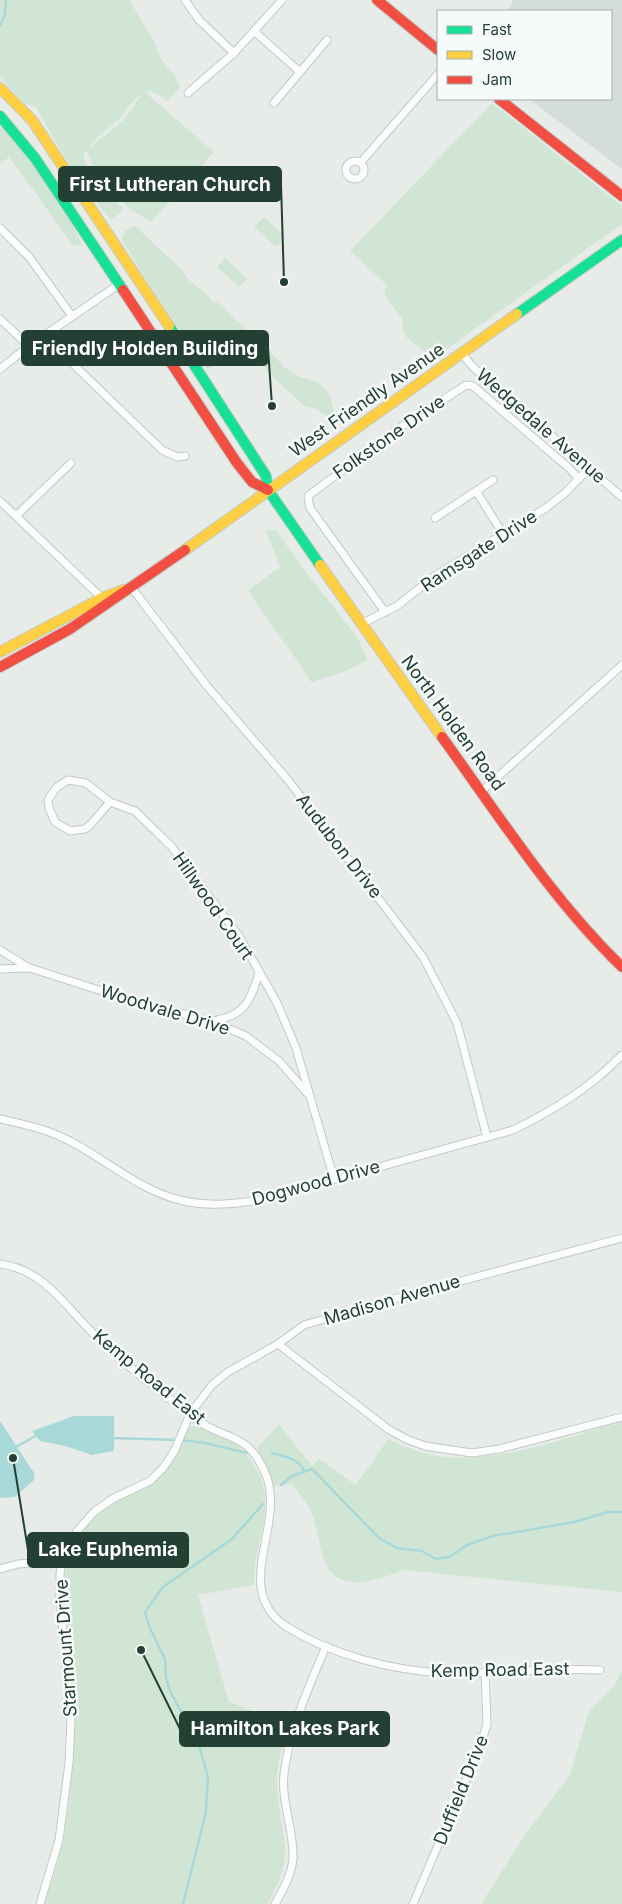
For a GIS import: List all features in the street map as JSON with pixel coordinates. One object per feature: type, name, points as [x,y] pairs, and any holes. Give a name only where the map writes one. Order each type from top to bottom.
[{"type":"main road","points":[[377,0],[437,49]]},
{"type":"main road","name":"North Holden Road","points":[[0,88],[32,120],[135,273],[258,462],[266,476],[268,490],[361,624],[482,790],[556,896],[587,933],[622,967]]},
{"type":"main road","points":[[500,100],[622,196]]},
{"type":"main road","name":"North Holden Road","points":[[0,116],[35,158],[237,463],[252,482],[268,490]]},
{"type":"main road","name":"West Friendly Avenue","points":[[0,667],[26,655],[105,602],[131,587],[622,240]]},
{"type":"main road","name":"West Friendly Avenue","points":[[0,652],[105,602]]},
{"type":"street","points":[[185,0],[199,20],[234,53]]},
{"type":"street","points":[[188,94],[234,53],[282,0]]},
{"type":"street","points":[[255,32],[300,72]]},
{"type":"street","points":[[274,103],[327,40]]},
{"type":"street","points":[[361,162],[437,75]]},
{"type":"street","points":[[0,228],[29,257],[72,316]]},
{"type":"street","points":[[0,369],[29,346],[118,285]]},
{"type":"street","points":[[0,320],[29,346]]},
{"type":"street","points":[[44,336],[162,450],[177,456],[185,456]]},
{"type":"street","name":"Wedgedale Avenue","points":[[462,354],[473,367],[622,497]]},
{"type":"street","name":"Folkstone Drive","points":[[385,612],[310,508],[308,496],[312,491],[401,427],[466,385],[473,386],[569,468],[579,479]]},
{"type":"street","points":[[16,516],[71,463]]},
{"type":"street","name":"Ramsgate Drive","points":[[361,624],[397,606],[436,575],[546,508],[590,468]]},
{"type":"street","points":[[435,518],[493,480]]},
{"type":"street","points":[[476,491],[503,534]]},
{"type":"street","points":[[0,501],[105,602]]},
{"type":"street","name":"Audubon Drive","points":[[131,587],[207,686],[288,780],[423,957],[457,1022],[487,1137]]},
{"type":"street","points":[[482,790],[622,665]]},
{"type":"street","name":"Hillwood Court","points":[[110,802],[91,824],[77,831],[61,828],[49,808],[48,800],[52,792],[68,780],[86,783],[110,802],[135,811],[171,846],[239,936],[277,1003],[296,1048],[334,1179]]},
{"type":"street","points":[[0,950],[30,968]]},
{"type":"street","name":"Woodvale Drive","points":[[0,969],[30,968],[132,1001],[211,1021],[246,1036],[272,1056],[309,1095]]},
{"type":"street","points":[[211,1021],[228,1019],[244,1008],[253,995],[260,973]]},
{"type":"street","name":"Dogwood Drive","points":[[0,1119],[52,1133],[143,1184],[180,1200],[206,1204],[234,1204],[260,1200],[513,1130],[549,1113],[593,1082],[622,1055]]},
{"type":"street","name":"Madison Avenue","points":[[190,1414],[212,1385],[228,1372],[278,1344],[304,1326],[379,1303],[622,1238]]},
{"type":"street","name":"Kemp Road East","points":[[0,1264],[13,1266],[42,1281],[58,1294],[87,1327],[125,1362],[190,1414],[243,1442],[261,1465],[269,1484],[272,1506],[269,1530],[260,1568],[263,1595],[278,1619],[326,1646],[411,1670],[485,1672],[561,1668],[600,1670]]},
{"type":"street","points":[[278,1344],[388,1429],[406,1439],[446,1451],[472,1453],[499,1449],[622,1417]]},
{"type":"street","name":"Starmount Drive","points":[[40,1904],[59,1840],[69,1763],[71,1720],[60,1600],[62,1560],[77,1531],[95,1511],[114,1498],[150,1480],[163,1468],[174,1452],[190,1414]]},
{"type":"street","points":[[0,1569],[18,1564],[62,1560]]},
{"type":"street","points":[[275,1904],[289,1874],[293,1858],[284,1776],[288,1752],[295,1725],[326,1646]]},
{"type":"street","name":"Duffield Drive","points":[[413,1904],[480,1747],[487,1724],[485,1672]]},
{"type":"shaded area","points":[[513,0],[622,0],[622,169],[530,100],[612,100],[612,10],[508,10]]},
{"type":"green space","points":[[0,0],[129,0],[154,41],[160,58],[176,77],[180,88],[167,101],[150,90],[146,93],[214,152],[151,222],[131,210],[98,180],[87,150],[83,156],[93,179],[124,209],[111,220],[71,166],[37,108],[24,103],[0,77]],"holes":[[[142,94],[123,121],[89,148],[118,120],[134,100]]]},
{"type":"green space","points":[[492,103],[622,206],[622,224],[434,358],[407,338],[403,330],[402,318],[384,294],[387,285],[350,251]]},
{"type":"green space","points":[[0,127],[17,142],[73,226],[83,246],[73,245],[9,157],[0,164]]},
{"type":"green space","points":[[264,217],[286,237],[276,247],[254,227]]},
{"type":"green space","points":[[135,226],[180,268],[191,282],[206,293],[214,304],[217,302],[268,349],[284,367],[297,376],[317,382],[330,394],[334,411],[327,417],[317,409],[304,406],[266,370],[261,361],[233,341],[208,370],[154,293],[122,240],[125,230]]},
{"type":"green space","points":[[225,258],[247,279],[239,287],[217,267]]},
{"type":"green space","points":[[276,530],[302,567],[357,637],[368,660],[341,673],[311,682],[248,590],[280,567],[266,531]]},
{"type":"green space","points":[[622,1422],[622,1592],[403,1570],[364,1582],[343,1580],[335,1576],[328,1568],[320,1547],[313,1516],[308,1506],[291,1484],[274,1486],[257,1448],[279,1424],[312,1466],[319,1459],[356,1485],[388,1439],[412,1449],[446,1458],[475,1457],[496,1455],[539,1446]]},
{"type":"green space","points":[[193,1426],[222,1435],[246,1454],[255,1466],[265,1494],[264,1519],[255,1566],[254,1585],[198,1595],[229,1702],[289,1725],[277,1774],[278,1800],[285,1843],[283,1870],[267,1904],[44,1904],[58,1863],[69,1804],[76,1719],[65,1599],[65,1576],[68,1560],[81,1533],[99,1514],[116,1502],[151,1485],[165,1472],[178,1454],[189,1428]]},
{"type":"green space","points":[[622,1671],[622,1904],[481,1904],[523,1838],[570,1775],[589,1711],[614,1686]]},
{"type":"water","points":[[74,1416],[114,1416],[114,1451],[92,1455],[65,1446],[40,1441],[32,1431]]},
{"type":"water","points":[[0,1421],[34,1473],[34,1480],[15,1497],[0,1498]]},
{"type":"waterway","points":[[0,25],[5,15],[6,0]]},
{"type":"waterway","points":[[16,1447],[37,1435]]},
{"type":"waterway","points":[[112,1438],[180,1440],[205,1443],[247,1453]]},
{"type":"waterway","points":[[272,1453],[299,1463],[304,1471]]},
{"type":"waterway","points":[[281,1485],[292,1476],[312,1469],[379,1538],[397,1548],[422,1551],[436,1559],[449,1557],[469,1544],[493,1536],[574,1522],[608,1512],[622,1512]]},
{"type":"waterway","points":[[183,1904],[206,1812],[208,1777],[192,1721],[180,1710],[171,1693],[166,1678],[165,1659],[149,1626],[145,1612],[163,1587],[232,1539],[263,1504]]},
{"type":"traffic: fast","points":[[0,116],[35,158],[123,290]]},
{"type":"traffic: fast","points":[[517,314],[622,240]]},
{"type":"traffic: fast","points":[[169,326],[266,476],[268,490],[320,565]]},
{"type":"traffic: slow","points":[[0,88],[32,120],[169,326]]},
{"type":"traffic: slow","points":[[185,550],[517,314]]},
{"type":"traffic: slow","points":[[320,565],[442,737]]},
{"type":"traffic: slow","points":[[0,652],[102,598],[123,590]]},
{"type":"traffic: jam","points":[[377,0],[437,49]]},
{"type":"traffic: jam","points":[[500,100],[622,196]]},
{"type":"traffic: jam","points":[[123,290],[237,463],[252,482],[268,490]]},
{"type":"traffic: jam","points":[[0,667],[70,629],[185,550]]},
{"type":"traffic: jam","points":[[442,737],[549,885],[622,967]]},
{"type":"place","name":"First Lutheran Church","points":[[284,282]]},
{"type":"place","name":"Friendly Holden Building","points":[[272,406]]},
{"type":"place","name":"Lake Euphemia","points":[[13,1458]]},
{"type":"place","name":"Hamilton Lakes Park","points":[[141,1650]]}]
